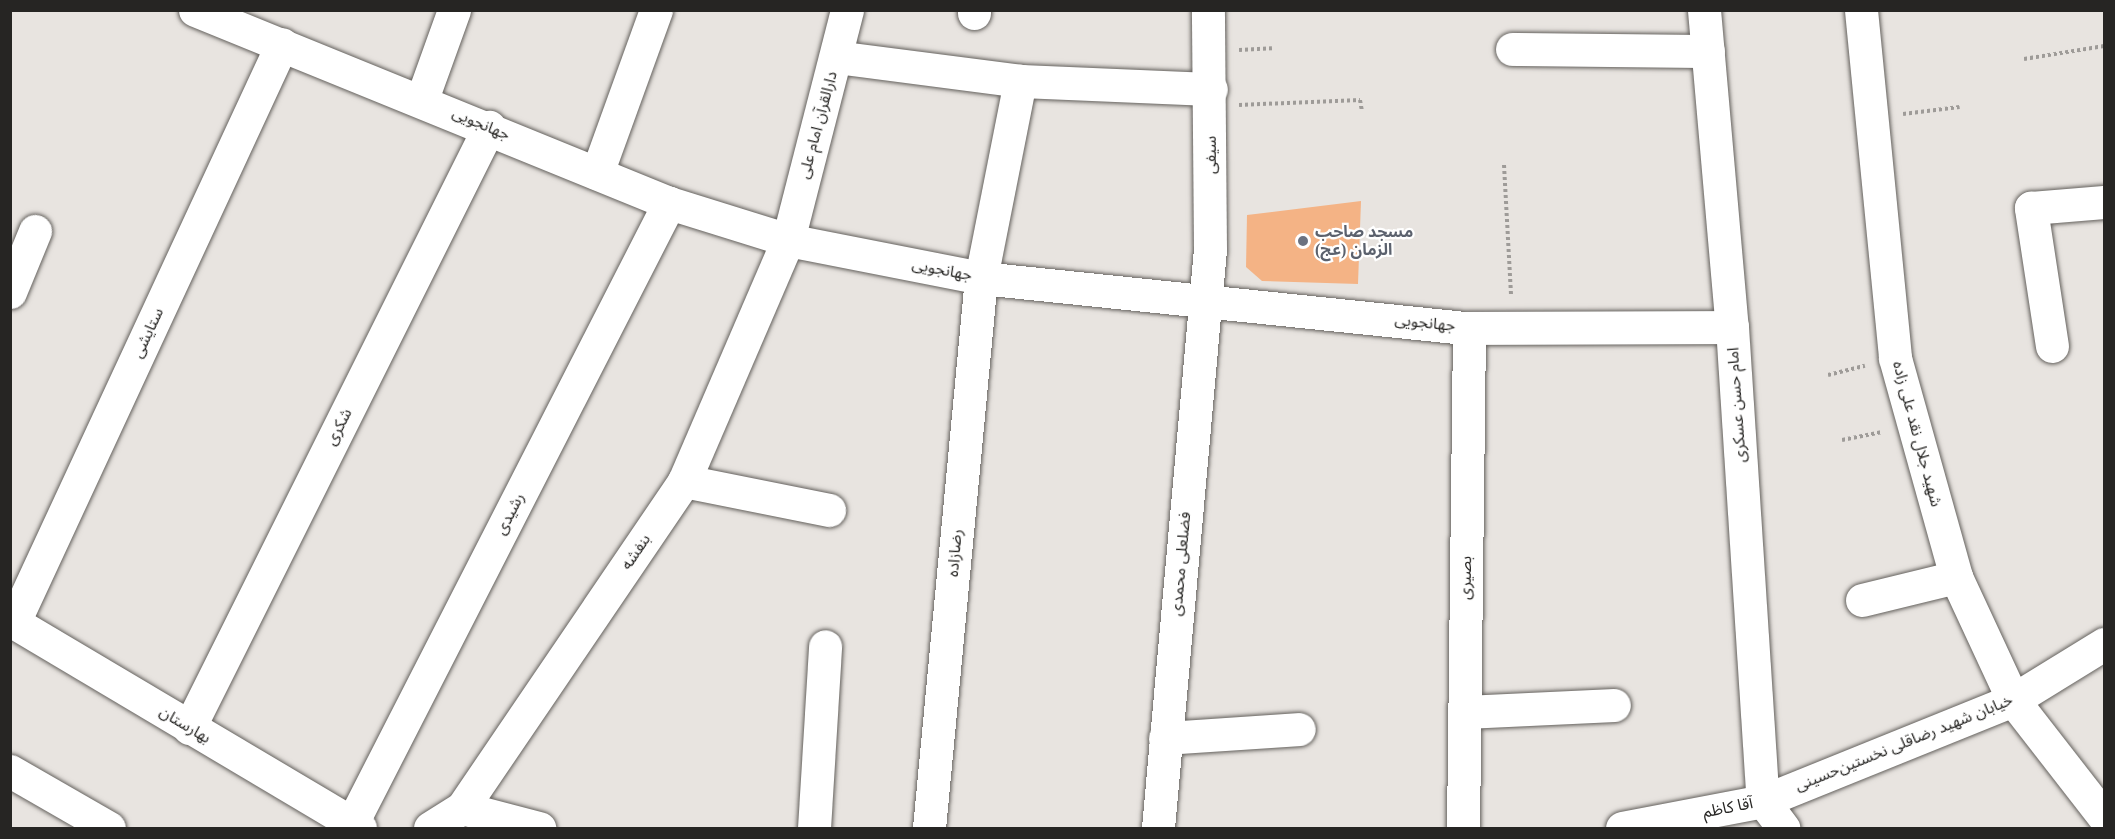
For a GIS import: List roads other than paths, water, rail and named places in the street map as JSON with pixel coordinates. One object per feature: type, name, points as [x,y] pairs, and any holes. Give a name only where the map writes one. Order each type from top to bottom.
[{"type":"street","name":"جهانجویی","points":[[195,10],[243,19],[282,44],[422,99],[669,203],[788,240],[981,278],[1469,328],[1732,327]]},
{"type":"street","points":[[422,99],[454,10]]},
{"type":"street","points":[[597,173],[656,10]]},
{"type":"street","name":"دارالقرآن امام علی","points":[[788,240],[847,10]]},
{"type":"street","name":"سیفی","points":[[1205,300],[1211,98],[1208,10]]},
{"type":"street","name":"امام حسن عسکری","points":[[1704,10],[1732,327],[1763,801]]},
{"type":"street","name":"شهید جلال نقد علی زاده","points":[[1861,10],[1876,118],[1895,358],[1956,577],[2013,700],[2104,817]]},
{"type":"street","name":"ستایشی","points":[[12,621],[282,44]]},
{"type":"street","points":[[1512,49],[1708,51]]},
{"type":"street","points":[[836,57],[1020,81],[1211,98]]},
{"type":"street","name":"رضازاده","points":[[929,828],[981,278],[1020,81]]},
{"type":"street","name":"شکری","points":[[189,728],[489,128]]},
{"type":"street","points":[[2052,346],[2031,208],[2104,202]]},
{"type":"street","name":"رشیدی","points":[[355,827],[669,203]]},
{"type":"street","points":[[10,292],[35,231]]},
{"type":"street","name":"بنفشه","points":[[430,828],[462,808],[684,481],[788,240]]},
{"type":"street","name":"فضلعلی محمدی","points":[[1158,828],[1205,300]]},
{"type":"street","name":"بصیری","points":[[1463,828],[1469,328]]},
{"type":"street","points":[[684,481],[829,510]]},
{"type":"street","points":[[1862,600],[1956,577]]},
{"type":"street","name":"بهارستان","points":[[12,621],[355,827]]},
{"type":"street","name":"خیابان شهید رضاقلی نخستین‌حسینی","points":[[1763,801],[2013,700],[2104,644]]},
{"type":"street","points":[[814,828],[825,646]]},
{"type":"street","points":[[1465,712],[1614,705]]},
{"type":"street","points":[[1165,738],[1299,729]]},
{"type":"street","points":[[10,771],[110,828]]},
{"type":"street","points":[[1763,801],[1783,828]]},
{"type":"street","name":"آقا کاظم","points":[[1622,828],[1763,801]]},
{"type":"street","points":[[462,808],[539,828]]},
{"type":"place","name":"مسجد صاحب الزمان (عج)","points":[[1303,241]]}]
